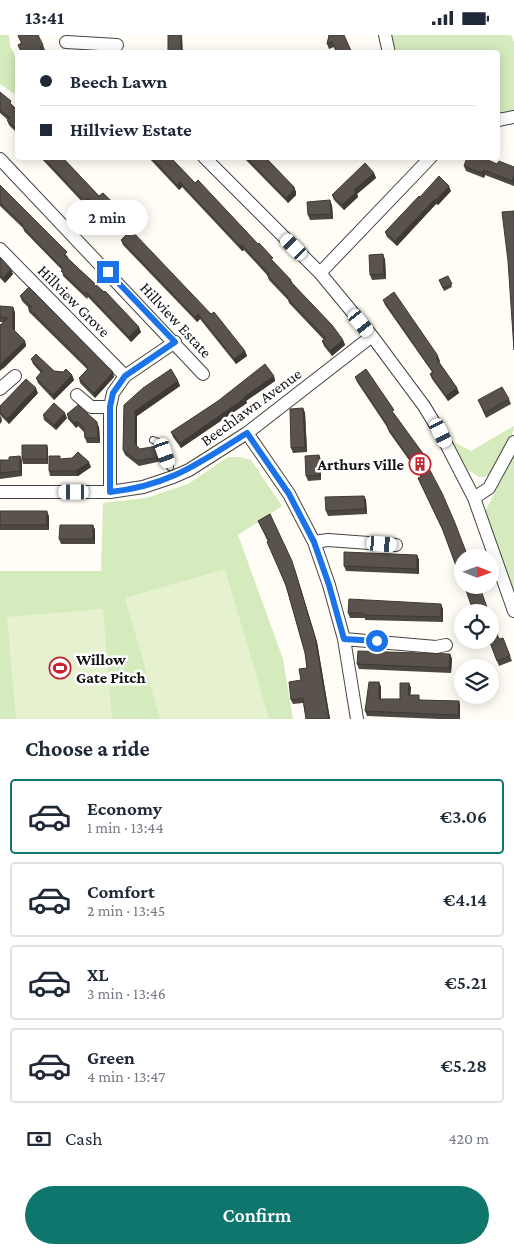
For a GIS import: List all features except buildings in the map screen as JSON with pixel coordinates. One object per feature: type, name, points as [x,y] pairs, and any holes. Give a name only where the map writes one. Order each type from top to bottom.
[{"type":"street","points":[[385,35],[388,50]]},
{"type":"street","points":[[66,42],[118,44]]},
{"type":"street","points":[[500,120],[514,117]]},
{"type":"street","name":"Hillview Estate","points":[[0,159],[175,342],[203,374]]},
{"type":"street","points":[[207,160],[320,273],[372,336],[424,406],[441,433],[474,498],[514,611]]},
{"type":"street","points":[[320,273],[428,160]]},
{"type":"street","name":"Hillview Grove","points":[[0,249],[125,376]]},
{"type":"street","name":"Beechlawn Avenue","points":[[110,492],[143,487],[172,472],[189,470],[247,433],[372,336]]},
{"type":"street","points":[[0,492],[110,492],[110,407],[113,393],[125,376],[175,342]]},
{"type":"street","points":[[0,389],[15,376]]},
{"type":"street","points":[[77,395],[91,407],[110,407]]},
{"type":"street","points":[[247,433],[289,494],[314,542],[329,585],[344,639],[357,719]]},
{"type":"street","points":[[474,498],[489,488],[514,442]]},
{"type":"street","points":[[314,542],[328,540],[396,545]]},
{"type":"street","points":[[344,639],[436,647],[446,645]]},
{"type":"lane","points":[[153,440],[162,443],[172,472]]},
{"type":"green space","points":[[0,35],[9,35],[10,46],[15,55],[15,95],[0,84]]},
{"type":"green space","points":[[392,35],[511,35],[514,42],[514,110],[500,114],[500,50],[396,50],[392,42]]},
{"type":"green space","points":[[514,426],[500,461],[491,473],[485,477],[479,477],[467,469],[452,441],[471,451]]},
{"type":"green space","points":[[514,455],[514,596],[499,549],[485,512]]},
{"type":"green space","points":[[228,457],[251,460],[282,506],[238,535],[283,659],[293,719],[0,719],[0,571],[101,571],[103,503],[146,498],[188,484]]},
{"type":"green space","points":[[225,569],[269,719],[160,719],[125,598]]},
{"type":"green space","name":"Willow Gate Pitch","points":[[103,609],[112,719],[16,719],[7,617]]},
{"type":"place","name":"Arthurs Ville","points":[[420,464]]},
{"type":"place","name":"Willow Gate Pitch","points":[[60,668]]},
{"type":"route","points":[[108,272],[175,342],[125,376],[113,393],[110,407],[110,492],[132,490],[173,477],[189,470],[247,433],[289,494],[314,542],[329,585],[344,639],[377,641]]}]
